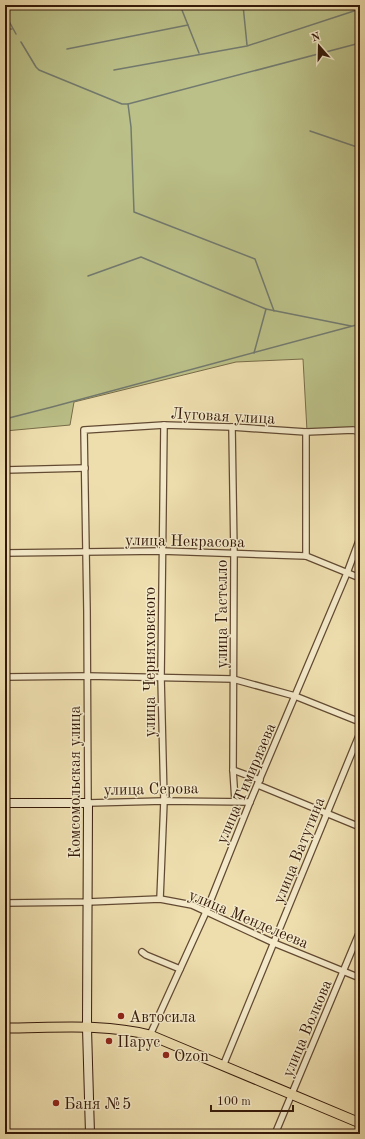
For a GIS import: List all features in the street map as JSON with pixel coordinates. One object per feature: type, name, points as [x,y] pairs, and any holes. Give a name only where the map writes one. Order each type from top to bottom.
[{"type":"main road","name":"улица Серова","points":[[5,803],[88,803]]},
{"type":"main road","name":"Комсомольская улица","points":[[88,803],[87,1028],[90,1134]]},
{"type":"main road","points":[[5,1028],[87,1028],[125,1030],[150,1035],[360,1123]]},
{"type":"street","name":"Луговая улица","points":[[84,430],[164,425],[232,427],[306,432],[353,430],[360,432]]},
{"type":"street","name":"улица Черняховского","points":[[160,899],[164,801],[161,677],[164,425]]},
{"type":"street","name":"улица Гастелло","points":[[232,427],[234,554],[233,770],[235,802]]},
{"type":"street","name":"Комсомольская улица","points":[[84,430],[88,676],[88,803]]},
{"type":"street","points":[[306,432],[306,556]]},
{"type":"street","points":[[5,470],[85,468]]},
{"type":"street","name":"улица Тимирязева","points":[[150,1035],[206,912],[250,802],[347,573],[360,538]]},
{"type":"street","name":"улица Некрасова","points":[[5,553],[162,551],[306,556],[360,578]]},
{"type":"street","points":[[5,677],[88,676],[233,679],[295,696],[360,722]]},
{"type":"street","name":"улица Ватутина","points":[[223,1066],[360,734]]},
{"type":"street","points":[[233,770],[327,814],[360,827]]},
{"type":"street","name":"улица Серова","points":[[88,803],[164,801],[250,802]]},
{"type":"street","name":"улица Менделеева","points":[[5,903],[160,899],[192,905],[274,943],[360,978]]},
{"type":"street","name":"улица Волкова","points":[[275,1134],[360,931]]},
{"type":"street","points":[[142,952],[180,969]]},
{"type":"green space","points":[[5,5],[360,5],[360,430],[307,431],[303,359],[236,362],[74,402],[70,425],[5,431]]},
{"type":"waterway","points":[[180,5],[199,53]]},
{"type":"waterway","points":[[243,5],[247,45]]},
{"type":"waterway","points":[[114,70],[247,46],[360,9]]},
{"type":"waterway","points":[[5,14],[16,34]]},
{"type":"waterway","points":[[67,49],[188,25]]},
{"type":"waterway","points":[[5,29],[12,29]]},
{"type":"waterway","points":[[21,42],[39,70],[122,104],[128,104],[360,43]]},
{"type":"waterway","points":[[128,104],[131,127],[134,212],[255,259],[274,311]]},
{"type":"waterway","points":[[310,131],[360,148]]},
{"type":"waterway","points":[[88,276],[141,257],[266,309],[351,326]]},
{"type":"waterway","points":[[254,353],[266,309]]},
{"type":"waterway","points":[[5,419],[360,324]]},
{"type":"place","name":"Автосила","points":[[121,1016]]},
{"type":"place","name":"Парус","points":[[109,1041]]},
{"type":"place","name":"Ozon","points":[[166,1055]]},
{"type":"place","name":"Баня №5","points":[[56,1103]]}]
